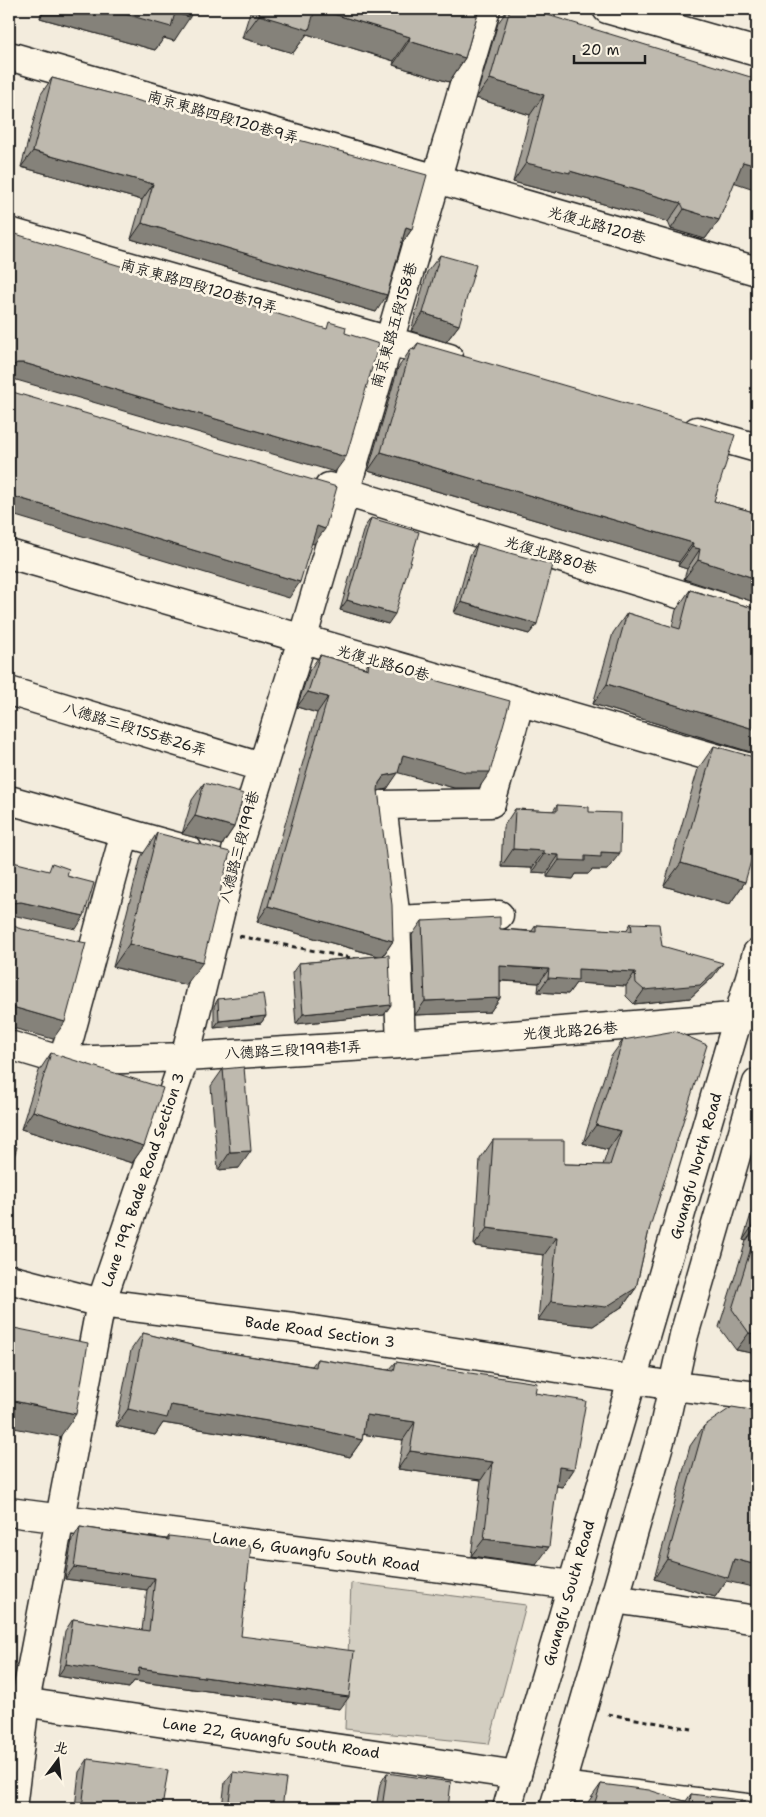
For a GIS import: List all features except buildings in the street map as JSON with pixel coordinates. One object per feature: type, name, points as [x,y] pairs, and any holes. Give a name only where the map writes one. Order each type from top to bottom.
[{"type":"street","name":"南京東路五段158巷","points":[[302,640],[486,9]]},
{"type":"street","points":[[606,9],[757,52]]},
{"type":"street","name":"南京東路四段120巷9弄","points":[[9,56],[437,179]]},
{"type":"street","name":"光復北路120巷","points":[[437,179],[757,271]]},
{"type":"street","name":"南京東路四段120巷19弄","points":[[9,232],[474,366]]},
{"type":"street","points":[[672,423],[757,448]]},
{"type":"street","name":"光復北路80巷","points":[[308,481],[757,618]]},
{"type":"street","name":"光復北路60巷","points":[[9,554],[757,770]]},
{"type":"street","name":"八德路三段199巷","points":[[185,1057],[232,864],[302,640]]},
{"type":"street","name":"八德路三段155巷26弄","points":[[9,691],[261,767]]},
{"type":"street","points":[[401,1044],[396,920],[382,805],[491,803],[520,701]]},
{"type":"street","points":[[9,800],[232,864]]},
{"type":"street","points":[[63,1061],[125,832]]},
{"type":"street","points":[[396,920],[500,915]]},
{"type":"street","points":[[66,942],[94,949]]},
{"type":"street","name":"Guangfu North Road","points":[[633,1378],[748,1016],[757,954]]},
{"type":"street","name":"光復北路26巷","points":[[401,1044],[748,1016]]},
{"type":"street","name":"八德路三段199巷1弄","points":[[9,1045],[63,1061],[185,1057],[401,1044]]},
{"type":"street","name":"Lane 199, Bade Road Section 3","points":[[12,1808],[17,1701],[59,1518],[101,1303],[117,1262],[185,1057]]},
{"type":"street","points":[[747,1808],[557,1797],[674,1386],[684,1335],[757,1083]]},
{"type":"street","name":"Bade Road Section 3","points":[[9,1278],[101,1303],[293,1327],[633,1378],[674,1386],[757,1396]]},
{"type":"street","name":"Guangfu South Road","points":[[507,1808],[633,1378]]},
{"type":"street","name":"Lane 6, Guangfu South Road","points":[[9,1512],[572,1585]]},
{"type":"street","points":[[614,1599],[757,1620]]},
{"type":"street","name":"Lane 22, Guangfu South Road","points":[[17,1701],[516,1775]]},
{"type":"path","points":[[217,931],[374,963],[397,962]]},
{"type":"path","points":[[604,1714],[692,1729]]},
{"type":"shaded area","points":[[351,1583],[526,1605],[489,1744],[345,1729]]}]
